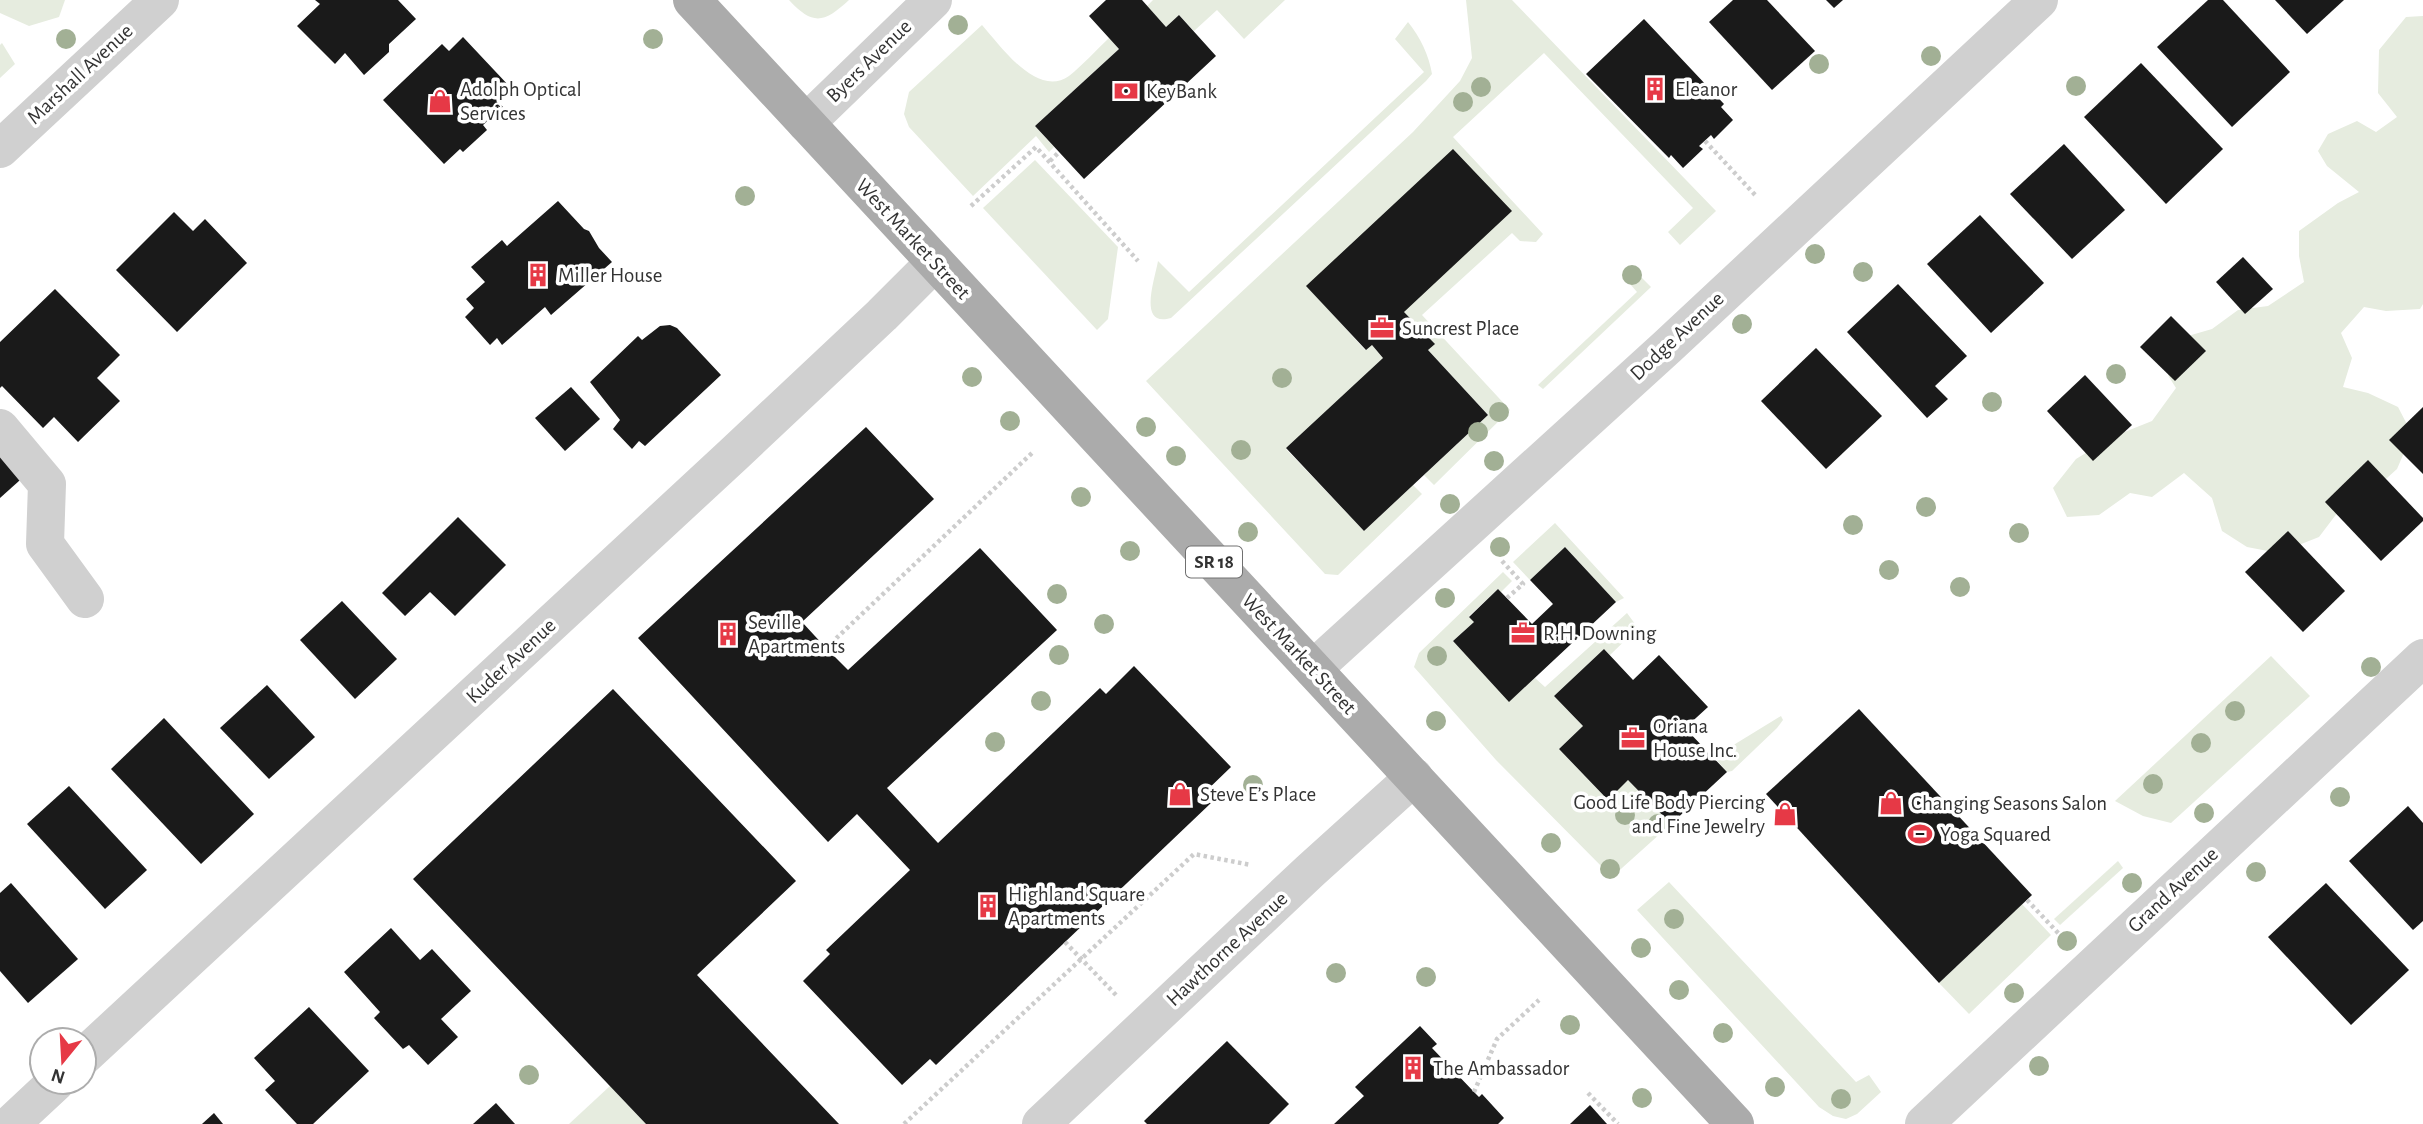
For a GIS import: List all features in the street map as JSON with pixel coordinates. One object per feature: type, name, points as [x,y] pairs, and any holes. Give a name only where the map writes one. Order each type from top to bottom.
[{"type":"main road","name":"West Market Street","points":[[692,0],[1735,1124]]},
{"type":"street","name":"Marshall Avenue","points":[[0,149],[160,0]]},
{"type":"street","name":"Byers Avenue","points":[[806,123],[933,0]]},
{"type":"street","name":"Dodge Avenue","points":[[1313,669],[1667,347],[2039,0]]},
{"type":"street","name":"Kuder Avenue","points":[[98,1043],[743,446],[882,315],[935,261]]},
{"type":"street","points":[[0,428],[47,484],[45,544],[85,599]]},
{"type":"street","name":"Grand Avenue","points":[[1924,1124],[2423,658]]},
{"type":"street","name":"Hawthorne Avenue","points":[[1041,1124],[1414,777]]},
{"type":"street","points":[[11,1124],[42,1096]]},
{"type":"path","points":[[1705,141],[1757,197]]},
{"type":"path","points":[[971,206],[1037,147],[1138,261]]},
{"type":"path","points":[[1049,162],[1059,152]]},
{"type":"path","points":[[827,648],[1031,453]]},
{"type":"path","points":[[1502,561],[1523,584],[1507,598]]},
{"type":"path","points":[[904,1124],[1194,854],[1253,865]]},
{"type":"path","points":[[2027,900],[2060,935]]},
{"type":"path","points":[[1065,942],[1117,996]]},
{"type":"path","points":[[1474,1092],[1497,1039],[1539,1000]]},
{"type":"path","points":[[1588,1093],[1618,1124]]},
{"type":"shaded area","points":[[0,0],[65,0],[59,17],[29,26],[0,13]]},
{"type":"shaded area","points":[[789,0],[849,0],[832,13],[819,18],[805,14]]},
{"type":"shaded area","points":[[1153,0],[1285,0],[1244,39],[1217,10],[1194,31],[1179,15],[1166,27],[1147,6]]},
{"type":"shaded area","points":[[1466,0],[1512,0],[1716,211],[1680,245],[1668,232],[1693,208],[1544,53],[1453,137],[1543,234],[1536,242],[1520,241],[1512,233],[1422,315],[1510,410],[1434,485],[1424,475],[1488,415],[1428,350],[1434,343],[1404,312],[1307,286],[1365,350],[1372,345],[1383,358],[1286,449],[1364,531],[1413,485],[1422,494],[1338,575],[1325,574],[1146,381],[1413,132],[1460,81],[1472,58]]},
{"type":"shaded area","points":[[2423,16],[2423,304],[2420,309],[2386,311],[2364,307],[2341,333],[2352,358],[2343,387],[2368,393],[2398,407],[2412,434],[2397,469],[2377,487],[2341,508],[2319,537],[2278,553],[2247,547],[2222,531],[2212,498],[2184,473],[2152,497],[2130,493],[2099,515],[2067,517],[2053,488],[2076,459],[2112,437],[2152,421],[2176,388],[2169,377],[2161,353],[2181,338],[2212,329],[2238,310],[2268,306],[2304,282],[2299,256],[2299,231],[2338,203],[2359,192],[2327,166],[2318,151],[2328,134],[2357,121],[2376,132],[2397,117],[2378,93],[2379,50],[2406,17]]},
{"type":"shaded area","points":[[1408,22],[1429,60],[1432,74],[1426,81],[1171,318],[1161,319],[1154,316],[1151,300],[1158,261],[1189,292],[1424,72],[1395,39]]},
{"type":"shaded area","points":[[982,25],[1020,67],[1044,81],[1057,81],[1069,76],[1109,38],[1119,49],[1035,126],[1054,147],[1049,152],[1036,136],[973,196],[909,127],[904,114],[909,92]]},
{"type":"shaded area","points":[[2,43],[15,64],[0,78],[0,45]]},
{"type":"shaded area","points":[[1035,160],[1118,247],[1108,319],[1097,330],[983,208]]},
{"type":"shaded area","points":[[1628,268],[1634,270],[1651,287],[1543,389],[1538,385],[1637,292],[1624,277]]},
{"type":"shaded area","points":[[1555,523],[1624,598],[1616,602],[1565,547],[1530,580],[1513,562]]},
{"type":"shaded area","points":[[1503,572],[1512,581],[1501,592],[1498,589],[1469,616],[1474,622],[1453,641],[1509,701],[1535,678],[1545,687],[1627,613],[1638,628],[1610,655],[1604,649],[1554,696],[1583,726],[1559,749],[1607,799],[1628,780],[1671,824],[1612,877],[1496,760],[1414,667],[1419,653]]},
{"type":"shaded area","points":[[2271,656],[2310,696],[2171,823],[2143,816],[2115,801]]},
{"type":"shaded area","points":[[1781,716],[1783,720],[1777,728],[1732,771],[1727,772],[1714,757]]},
{"type":"shaded area","points":[[2118,861],[2123,868],[2060,925],[2054,919]]},
{"type":"shaded area","points":[[1669,882],[1856,1082],[1869,1075],[1881,1092],[1857,1114],[1846,1119],[1833,1116],[1819,1107],[1637,910]]},
{"type":"shaded area","points":[[2022,904],[2051,935],[1969,1014],[1939,983]]},
{"type":"shaded area","points":[[610,1086],[646,1124],[569,1124]]},
{"type":"building","points":[[315,0],[398,0],[416,19],[389,44],[389,52],[364,75],[345,53],[335,64],[297,26],[320,4]]},
{"type":"building","name":"KeyBank","points":[[1106,0],[1142,0],[1166,27],[1179,15],[1216,56],[1084,179],[1035,126],[1119,49],[1089,16]]},
{"type":"building","points":[[1733,0],[1767,0],[1815,51],[1772,90],[1709,22]]},
{"type":"building","points":[[1826,0],[1843,0],[1834,8]]},
{"type":"building","points":[[2208,0],[2223,0],[2290,72],[2232,127],[2157,47]]},
{"type":"building","points":[[2275,0],[2344,0],[2307,34]]},
{"type":"building","name":"Eleanor","points":[[1644,19],[1724,104],[1721,107],[1733,120],[1714,139],[1711,135],[1699,146],[1703,149],[1683,168],[1671,155],[1669,158],[1586,74]]},
{"type":"building","name":"Adolph Optical Services","points":[[463,37],[511,88],[497,101],[503,107],[483,125],[487,130],[463,152],[460,149],[444,164],[383,100],[442,44],[449,51]]},
{"type":"building","points":[[2141,63],[2223,149],[2166,204],[2084,117]]},
{"type":"building","points":[[2064,144],[2125,210],[2072,259],[2010,194]]},
{"type":"building","name":"Suncrest Place","points":[[1453,149],[1512,211],[1404,312],[1435,344],[1428,350],[1488,415],[1364,531],[1286,448],[1383,358],[1372,345],[1366,350],[1306,286]]},
{"type":"building","name":"Miller House","points":[[558,201],[589,231],[612,262],[551,315],[545,307],[502,345],[497,338],[490,345],[465,317],[474,308],[466,299],[485,282],[471,267],[502,240],[507,246]]},
{"type":"building","points":[[174,212],[193,231],[205,219],[247,263],[177,332],[116,270]]},
{"type":"building","points":[[1980,215],[2044,283],[1991,333],[1927,264]]},
{"type":"building","points":[[2243,257],[2273,289],[2245,314],[2216,282]]},
{"type":"building","points":[[1898,284],[1967,356],[1935,386],[1948,399],[1927,418],[1847,332]]},
{"type":"building","points":[[55,289],[120,355],[97,378],[120,401],[78,442],[54,417],[43,428],[2,386],[0,388],[0,342]]},
{"type":"building","points":[[2171,316],[2206,351],[2175,381],[2140,347]]},
{"type":"building","points":[[670,325],[677,328],[721,375],[645,446],[639,441],[632,449],[613,429],[620,420],[590,382],[638,336],[642,340],[660,326]]},
{"type":"building","points":[[1816,348],[1882,416],[1826,469],[1761,401]]},
{"type":"building","points":[[2085,375],[2132,425],[2093,461],[2047,411]]},
{"type":"building","points":[[571,387],[600,419],[565,451],[535,418]]},
{"type":"building","points":[[2423,407],[2423,474],[2389,440]]},
{"type":"building","points":[[866,427],[934,499],[802,622],[826,648],[848,670],[980,548],[1057,630],[887,788],[938,843],[1100,688],[1106,694],[1134,666],[1231,767],[1203,794],[1211,803],[936,1065],[930,1059],[902,1085],[803,981],[830,954],[826,950],[910,870],[857,814],[828,842],[638,638]]},
{"type":"building","points":[[0,440],[29,472],[0,498]]},
{"type":"building","points":[[2368,460],[2423,518],[2381,561],[2325,502]]},
{"type":"building","points":[[458,517],[506,565],[455,616],[430,592],[405,616],[382,593]]},
{"type":"building","points":[[2288,531],[2345,591],[2303,632],[2245,572]]},
{"type":"building","name":"R.H. Downing","points":[[1565,547],[1616,602],[1509,702],[1453,641],[1474,622],[1469,617],[1498,589],[1532,624],[1553,604],[1530,580]]},
{"type":"building","points":[[342,601],[397,659],[355,699],[300,640]]},
{"type":"building","name":"Oriana House Inc.","points":[[1604,649],[1633,680],[1659,655],[1708,707],[1685,728],[1727,772],[1671,824],[1628,780],[1608,800],[1559,749],[1583,726],[1554,696]]},
{"type":"building","points":[[267,685],[315,737],[269,779],[220,728]]},
{"type":"building","points":[[613,689],[796,881],[697,975],[839,1124],[646,1124],[413,879]]},
{"type":"building","points":[[1859,709],[2032,895],[1939,983],[1766,794]]},
{"type":"building","points":[[164,718],[254,814],[201,864],[111,769]]},
{"type":"building","points":[[69,786],[147,870],[105,909],[27,824]]},
{"type":"building","points":[[2408,806],[2423,823],[2423,921],[2413,930],[2349,861]]},
{"type":"building","points":[[11,883],[78,959],[28,1003],[0,971],[0,893]]},
{"type":"building","points":[[2326,883],[2409,970],[2351,1025],[2268,937]]},
{"type":"building","points":[[391,928],[420,960],[432,949],[471,991],[441,1019],[458,1037],[428,1065],[409,1045],[403,1049],[374,1018],[380,1012],[344,972]]},
{"type":"building","points":[[309,1007],[369,1071],[313,1124],[297,1124],[265,1090],[275,1081],[254,1058]]},
{"type":"building","name":"The Ambassador","points":[[1420,1026],[1437,1044],[1432,1048],[1479,1097],[1482,1094],[1504,1118],[1498,1124],[1334,1124],[1364,1096],[1355,1087]]},
{"type":"building","points":[[1227,1041],[1289,1104],[1269,1124],[1147,1124],[1144,1121]]},
{"type":"building","points":[[496,1103],[515,1124],[473,1124]]},
{"type":"building","points":[[1590,1105],[1607,1124],[1570,1124]]},
{"type":"building","points":[[214,1113],[223,1124],[202,1124]]},
{"type":"place","name":"Eleanor","points":[[1655,89]]},
{"type":"place","name":"KeyBank","points":[[1126,91]]},
{"type":"place","name":"Adolph Optical Services","points":[[440,101]]},
{"type":"place","name":"Miller House","points":[[538,275]]},
{"type":"place","name":"Suncrest Place","points":[[1382,328]]},
{"type":"place","name":"R.H. Downing","points":[[1523,633]]},
{"type":"place","name":"Seville Apartments","points":[[728,634]]},
{"type":"place","name":"Oriana House Inc.","points":[[1633,738]]},
{"type":"place","name":"Steve E’s Place","points":[[1180,794]]},
{"type":"place","name":"Changing Seasons Salon","points":[[1891,803]]},
{"type":"place","name":"Good Life Body Piercing and Fine Jewelry","points":[[1785,814]]},
{"type":"place","name":"Yoga Squared","points":[[1920,834]]},
{"type":"place","name":"Highland Square Apartments","points":[[988,906]]},
{"type":"place","name":"The Ambassador","points":[[1413,1068]]}]
